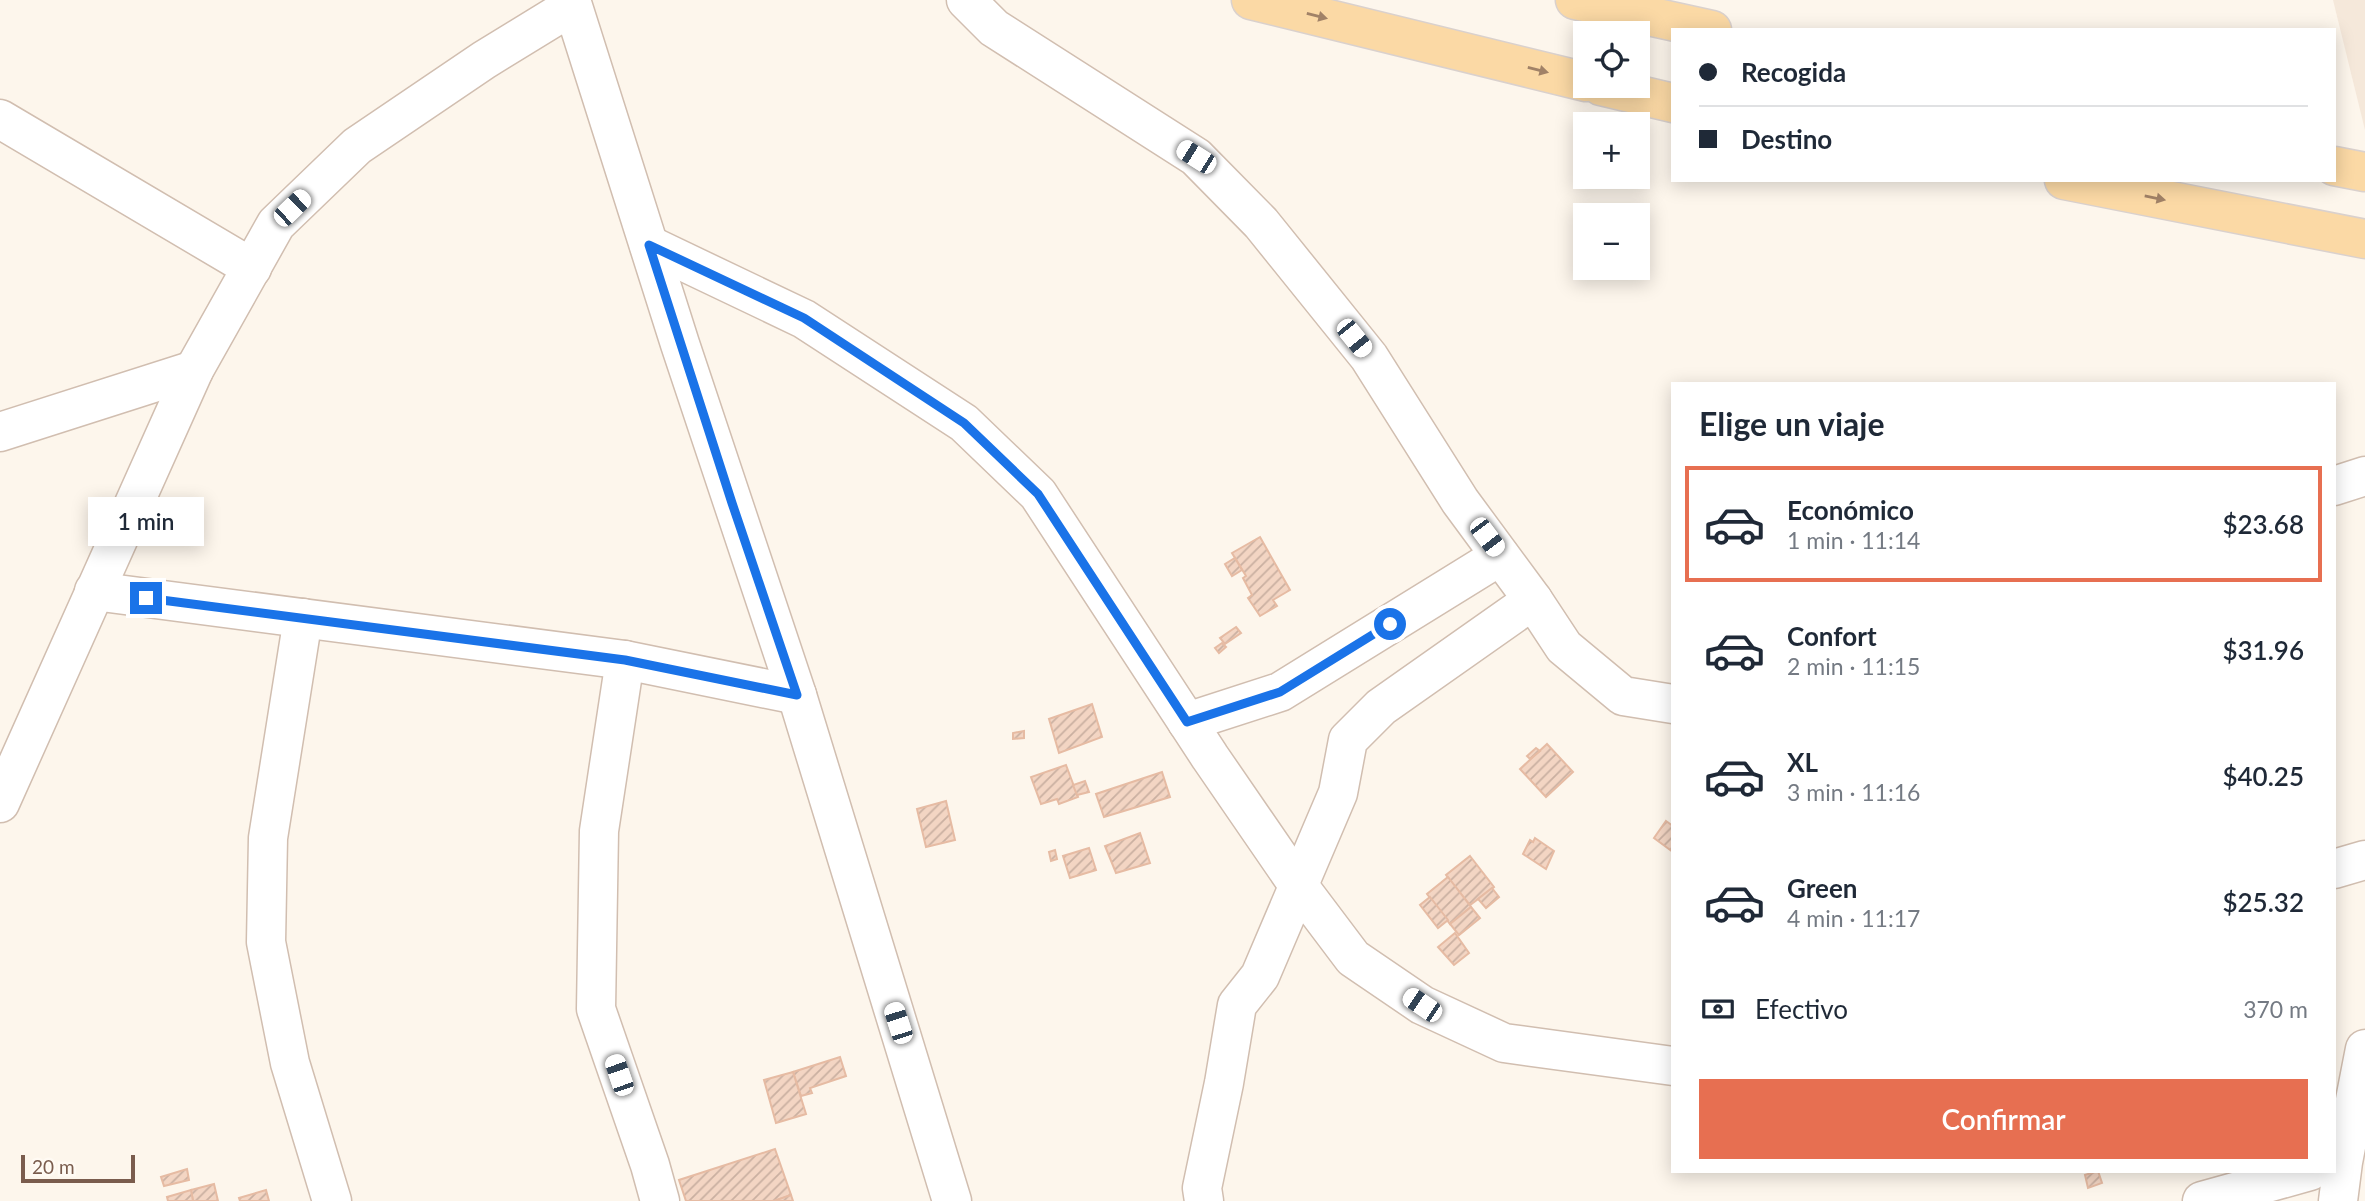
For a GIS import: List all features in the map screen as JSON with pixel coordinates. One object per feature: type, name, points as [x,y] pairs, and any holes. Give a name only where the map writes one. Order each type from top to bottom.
[{"type":"main road","points":[[1251,0],[1573,79]]},
{"type":"main road","points":[[1576,0],[1703,28]]},
{"type":"main road","points":[[1650,98],[1671,103]]},
{"type":"main road","points":[[2336,166],[2365,172]]},
{"type":"main road","points":[[2074,182],[2365,239]]},
{"type":"street","points":[[966,0],[999,14],[1196,157],[1261,223],[1369,357],[1460,501],[1564,647],[1623,696],[1671,704]]},
{"type":"street","points":[[0,803],[12,753],[94,591],[194,370],[276,224],[356,146],[571,3],[736,516],[797,695],[952,1201]]},
{"type":"street","points":[[10,133],[252,268]]},
{"type":"street","points":[[649,245],[804,318],[964,423],[1038,494],[1187,722],[1298,885],[1353,958],[1422,1005],[1504,1043],[1671,1066]]},
{"type":"street","points":[[0,432],[194,370]]},
{"type":"street","points":[[2336,485],[2365,476]]},
{"type":"street","points":[[1187,722],[1280,692],[1500,555]]},
{"type":"street","points":[[94,591],[625,660],[797,695]]},
{"type":"street","points":[[1204,1201],[1202,1188],[1237,1006],[1260,975],[1338,793],[1348,740],[1381,708],[1533,600]]},
{"type":"street","points":[[303,618],[268,838],[267,942],[290,1063],[332,1201]]},
{"type":"street","points":[[625,660],[599,831],[596,1009],[660,1201]]},
{"type":"street","points":[[2336,868],[2365,860]]},
{"type":"street","points":[[2336,1142],[2365,1049]]},
{"type":"street","points":[[2202,1201],[2301,1173]]},
{"type":"street","points":[[2331,1173],[2338,1201]]},
{"type":"shaded area","points":[[2333,0],[2365,0],[2365,130]]},
{"type":"building","points":[[1260,537],[1290,590],[1273,600],[1277,606],[1260,616],[1248,598],[1252,595],[1243,578],[1246,576],[1232,553]]},
{"type":"building","points":[[1235,558],[1242,570],[1232,576],[1225,564]]},
{"type":"building","points":[[1236,627],[1241,633],[1225,644],[1220,638]]},
{"type":"building","points":[[1222,643],[1226,647],[1219,653],[1215,648]]},
{"type":"building","points":[[1092,704],[1102,737],[1059,753],[1049,719]]},
{"type":"building","points":[[1024,731],[1024,738],[1013,739],[1013,733]]},
{"type":"building","points":[[1547,744],[1573,772],[1546,797],[1520,769]]},
{"type":"building","points":[[1536,748],[1540,751],[1530,759],[1527,756]]},
{"type":"building","points":[[1066,765],[1078,797],[1059,804],[1057,799],[1041,804],[1031,777]]},
{"type":"building","points":[[1162,772],[1170,797],[1104,817],[1096,794]]},
{"type":"building","points":[[1085,781],[1089,792],[1077,795],[1073,785]]},
{"type":"building","points":[[946,801],[955,840],[926,847],[917,809]]},
{"type":"building","points":[[1666,821],[1671,825],[1671,851],[1654,838]]},
{"type":"building","points":[[1140,833],[1150,863],[1116,873],[1105,846]]},
{"type":"building","points":[[1535,838],[1554,851],[1546,869],[1523,854],[1530,840],[1533,842]]},
{"type":"building","points":[[1089,848],[1096,870],[1070,878],[1063,856]]},
{"type":"building","points":[[1055,850],[1057,859],[1051,861],[1049,852]]},
{"type":"building","points":[[1470,856],[1494,887],[1470,905],[1446,875]]},
{"type":"building","points":[[1448,877],[1471,907],[1450,924],[1427,894]]},
{"type":"building","points":[[1492,888],[1499,897],[1486,908],[1478,899]]},
{"type":"building","points":[[1430,897],[1448,920],[1438,928],[1420,905]]},
{"type":"building","points":[[1471,907],[1480,918],[1459,935],[1450,924]]},
{"type":"building","points":[[1455,933],[1469,953],[1454,965],[1438,947]]},
{"type":"building","points":[[840,1057],[846,1076],[810,1088],[812,1093],[801,1096],[793,1072]]},
{"type":"building","points":[[793,1072],[806,1114],[776,1123],[764,1080]]},
{"type":"building","points":[[775,1149],[791,1195],[774,1201],[686,1201],[679,1180]]},
{"type":"building","points":[[187,1169],[189,1180],[164,1186],[161,1177]]},
{"type":"building","points":[[2099,1173],[2102,1183],[2088,1188],[2085,1175]]},
{"type":"building","points":[[214,1184],[218,1201],[193,1201],[191,1190]]},
{"type":"building","points":[[191,1190],[193,1201],[168,1201],[167,1197]]},
{"type":"building","points":[[266,1190],[269,1201],[240,1201],[239,1198]]},
{"type":"building","points":[[791,1195],[793,1201],[774,1201]]},
{"type":"route","points":[[146,598],[625,660],[797,695],[649,245],[804,318],[964,423],[1038,494],[1187,722],[1280,692],[1390,624]]}]
